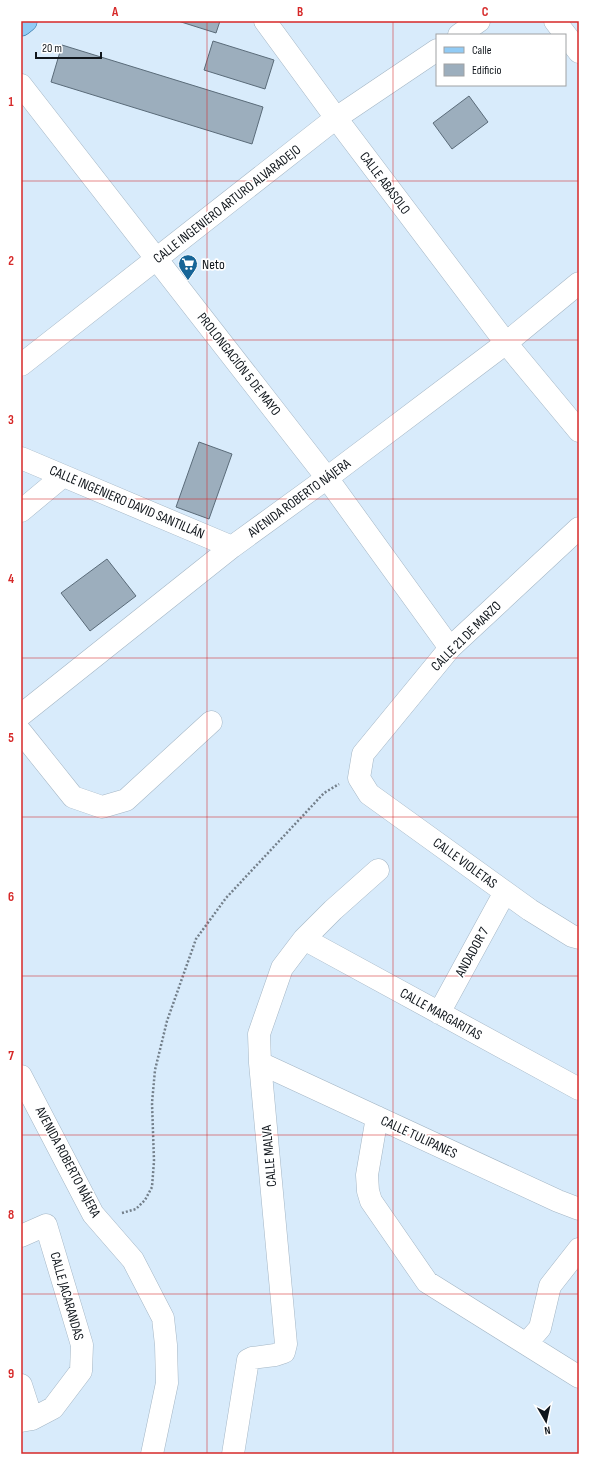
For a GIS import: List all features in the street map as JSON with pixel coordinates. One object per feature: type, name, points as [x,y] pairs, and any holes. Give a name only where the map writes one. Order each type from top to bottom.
[{"type":"main road","points":[[21,25],[26,21]]},
{"type":"street","name":"CALLE ABASOLO","points":[[265,21],[336,118],[506,343],[579,431]]},
{"type":"street","points":[[460,34],[479,21]]},
{"type":"street","points":[[556,21],[566,34]]},
{"type":"street","points":[[566,34],[579,52]]},
{"type":"street","name":"CALLE INGENIERO ARTURO ALVARADEJO","points":[[21,366],[336,118],[436,51]]},
{"type":"street","name":"PROLONGACIÓN 5 DE MAYO","points":[[21,85],[327,478],[450,648]]},
{"type":"street","name":"AVENIDA ROBERTO NÁJERA","points":[[21,715],[232,547],[327,478],[506,343],[579,284]]},
{"type":"street","name":"CALLE INGENIERO DAVID SANTILLÁN","points":[[21,458],[232,547]]},
{"type":"street","points":[[21,511],[63,476]]},
{"type":"street","name":"CALLE 21 DE MARZO","points":[[359,778],[363,754],[450,648],[579,528]]},
{"type":"street","points":[[21,732],[73,797],[102,807],[126,800],[211,722]]},
{"type":"street","name":"CALLE VIOLETAS","points":[[359,778],[369,794],[530,910],[572,936],[579,938]]},
{"type":"street","name":"CALLE MALVA","points":[[233,1454],[248,1360],[284,1352],[286,1344],[260,1063],[259,1034],[282,968],[304,939],[333,910],[378,870]]},
{"type":"street","name":"ANDADOR 7","points":[[439,1013],[505,892]]},
{"type":"street","name":"CALLE MARGARITAS","points":[[304,939],[579,1089]]},
{"type":"street","name":"CALLE TULIPANES","points":[[260,1063],[558,1201],[579,1209]]},
{"type":"street","name":"AVENIDA ROBERTO NÁJERA","points":[[21,1076],[93,1214],[134,1263],[163,1318],[166,1345],[167,1383],[152,1454]]},
{"type":"street","points":[[377,1117],[367,1175],[368,1191],[371,1201],[427,1282],[579,1377]]},
{"type":"street","name":"CALLE JACARANDAS","points":[[21,1236],[46,1225],[82,1345],[81,1371],[53,1408],[24,1421]]},
{"type":"street","points":[[526,1344],[540,1328],[550,1286],[579,1249]]},
{"type":"street","points":[[21,1385],[24,1421]]},
{"type":"path","points":[[93,1214],[122,1213],[136,1209],[145,1200],[152,1186],[154,1161],[152,1103],[155,1070],[166,1021],[196,939],[226,898],[324,793],[340,784],[359,778]]},
{"type":"building","points":[[178,21],[220,21],[216,33]]},
{"type":"building","points":[[213,41],[274,60],[265,89],[204,70]]},
{"type":"building","points":[[62,45],[263,107],[252,144],[51,82]]},
{"type":"building","points":[[469,96],[488,122],[452,149],[433,123]]},
{"type":"building","points":[[199,442],[232,454],[209,519],[176,507]]},
{"type":"building","points":[[107,559],[136,596],[90,631],[61,593]]},
{"type":"place","name":"Neto","points":[[188,281]]}]
